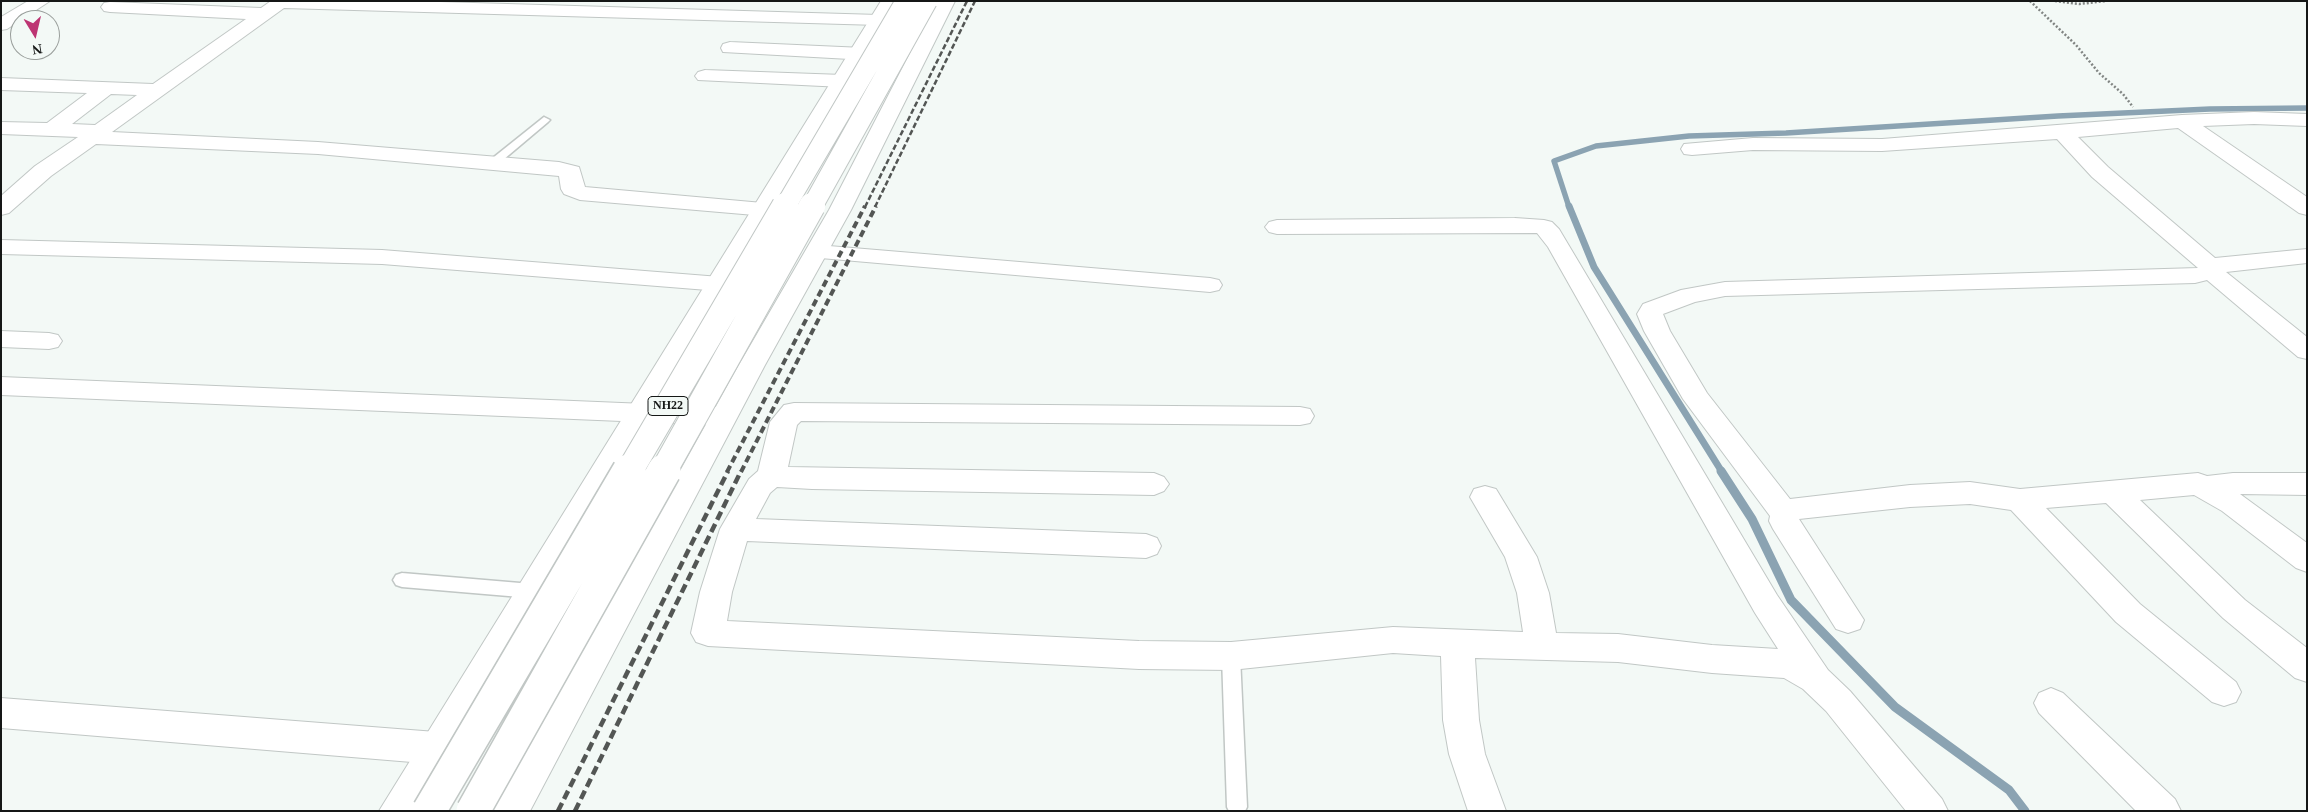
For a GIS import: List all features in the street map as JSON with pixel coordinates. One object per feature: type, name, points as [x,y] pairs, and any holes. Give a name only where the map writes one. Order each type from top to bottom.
[{"type":"main road","points":[[1,24],[42,1]]},
{"type":"main road","name":"NH22","points":[[429,811],[906,1]]},
{"type":"main road","name":"NH22","points":[[473,811],[927,1]]},
{"type":"main road","points":[[510,811],[724,417],[840,210],[946,1]]},
{"type":"main road","points":[[110,7],[367,4],[885,10],[766,209],[398,811]]},
{"type":"main road","points":[[1,208],[43,171],[276,6]]},
{"type":"main road","points":[[730,48],[918,56]]},
{"type":"main road","points":[[705,76],[843,81]]},
{"type":"main road","points":[[1,84],[158,90]]},
{"type":"main road","points":[[51,130],[107,88]]},
{"type":"main road","points":[[1692,149],[1753,144],[1882,145],[2182,121],[2254,118],[2307,120]]},
{"type":"main road","points":[[2182,121],[2307,208]]},
{"type":"main road","points":[[1,128],[318,148],[559,169],[580,169],[572,189],[580,193],[766,209]]},
{"type":"main road","points":[[2062,132],[2106,178],[2307,351]]},
{"type":"main road","points":[[1277,227],[1515,225],[1544,227],[1560,247],[1766,604],[1816,679],[1838,701],[1928,811]]},
{"type":"main road","points":[[1,247],[382,257],[720,284]]},
{"type":"main road","points":[[817,252],[1210,285]]},
{"type":"main road","points":[[1786,514],[1697,399],[1652,320],[1650,314],[1652,309],[1658,305],[1690,294],[1725,289],[2195,276],[2211,269],[2307,256]]},
{"type":"main road","points":[[1,339],[49,341]]},
{"type":"main road","points":[[1,386],[479,408],[641,412],[724,417]]},
{"type":"main road","points":[[793,478],[784,422],[794,412],[1300,416]]},
{"type":"main road","points":[[1154,484],[793,478],[759,486],[735,530],[716,592],[708,633],[1139,655],[1231,656],[1383,640],[1456,644],[1618,648],[1712,659],[1785,664],[1802,670],[1816,679]]},
{"type":"main road","points":[[1848,620],[1784,521],[1786,514],[1793,509],[1910,496],[1970,493],[2020,500],[2114,493],[2189,483],[2206,486],[2233,483],[2307,484]]},
{"type":"main road","points":[[2206,486],[2307,560]]},
{"type":"main road","points":[[2114,493],[2234,609],[2307,668]]},
{"type":"main road","points":[[1484,497],[1504,526],[1521,557],[1533,593],[1541,645]]},
{"type":"main road","points":[[2020,500],[2128,613],[2224,692]]},
{"type":"main road","points":[[735,530],[1146,546]]},
{"type":"main road","points":[[1456,644],[1461,720],[1467,754],[1487,811]]},
{"type":"main road","points":[[2051,703],[2162,811]]},
{"type":"main road","points":[[1,713],[436,748]]},
{"type":"lane","points":[[493,163],[544,120]]},
{"type":"lane","points":[[402,580],[532,591]]},
{"type":"lane","points":[[1231,656],[1233,748],[1237,807]]},
{"type":"path","points":[[2030,1],[2076,45],[2099,73],[2123,94],[2134,108]]},
{"type":"path","points":[[2055,1],[2091,4],[2106,1]]},
{"type":"waterway","points":[[1569,207],[1554,161],[1596,146],[1689,136],[1786,133],[2058,116],[2210,109],[2307,108]]},
{"type":"waterway","points":[[1569,206],[1594,267],[1722,472]]},
{"type":"waterway","points":[[1721,471],[1752,519],[1791,600],[1895,707],[2009,790],[2025,811]]},
{"type":"railway","points":[[865,207],[967,1]]},
{"type":"railway","points":[[875,207],[975,1]]},
{"type":"railway","points":[[727,472],[865,206]]},
{"type":"railway","points":[[741,472],[876,206]]},
{"type":"railway","points":[[558,811],[728,471]]},
{"type":"railway","points":[[575,811],[741,471]]}]
